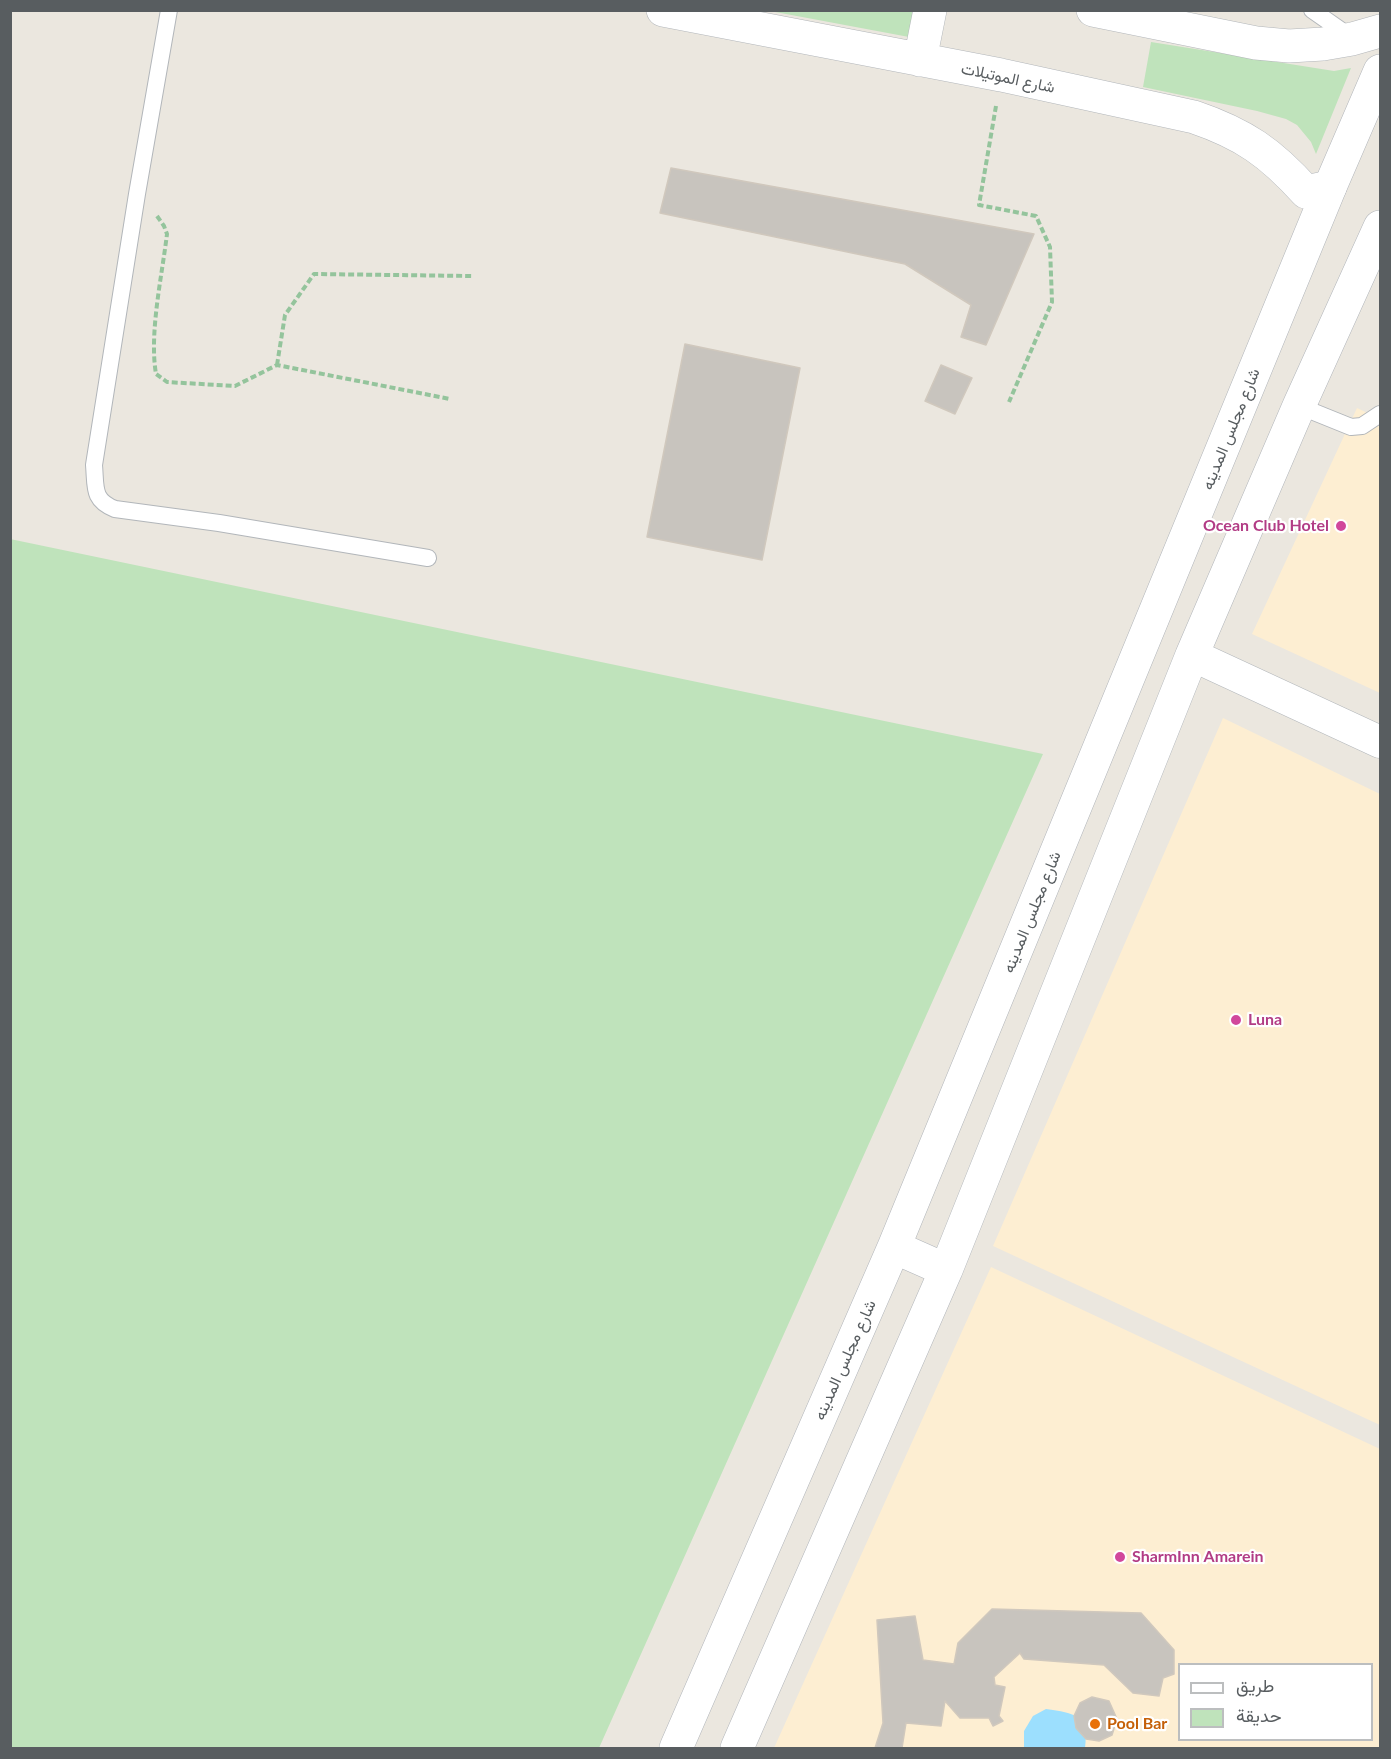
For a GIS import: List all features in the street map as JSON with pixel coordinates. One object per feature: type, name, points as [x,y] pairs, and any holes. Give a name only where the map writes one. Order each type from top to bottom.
[{"type":"main road","name":"شارع الموتيلات","points":[[663,10],[1001,75],[1194,117],[1239,135],[1264,151],[1306,192],[1330,187]]},
{"type":"main road","points":[[920,60],[930,10]]},
{"type":"main road","points":[[1092,10],[1256,43],[1289,46],[1323,44],[1366,35]]},
{"type":"main road","name":"شارع مجلس المدينه","points":[[676,1749],[894,1247],[1330,187],[1380,71]]},
{"type":"main road","points":[[737,1749],[946,1270],[1192,655],[1299,406],[1380,227]]},
{"type":"main road","points":[[894,1247],[946,1270]]},
{"type":"street","points":[[1192,655],[1380,742]]},
{"type":"lane","points":[[169,10],[94,465],[96,492],[103,504],[115,509],[231,525],[428,558]]},
{"type":"lane","points":[[1312,10],[1366,35]]},
{"type":"lane","points":[[1299,406],[1351,427],[1362,426],[1380,414]]},
{"type":"path","points":[[1001,75],[979,205],[1035,216],[1050,247],[1052,302],[1009,402]]},
{"type":"path","points":[[137,194],[157,216],[167,234],[153,358],[156,374],[167,382],[235,386],[277,365],[450,399]]},
{"type":"path","points":[[277,365],[285,315],[314,274],[472,276]]},
{"type":"shaded area","name":"Ocean Club Hotel","points":[[1357,408],[1380,419],[1380,693],[1252,634]]},
{"type":"shaded area","name":"Luna","points":[[1223,718],[1380,794],[1380,1425],[993,1246]]},
{"type":"shaded area","name":"SharmInn Amarein","points":[[991,1267],[1380,1449],[1380,1748],[774,1748]]},
{"type":"green space","points":[[770,11],[914,11],[909,37]]},
{"type":"green space","points":[[1151,42],[1334,71],[1351,68],[1316,154],[1311,142],[1297,125],[1286,119],[1143,87]]},
{"type":"green space","points":[[10,539],[1043,754],[599,1748],[11,1748]]},
{"type":"water","points":[[1046,1709],[1072,1714],[1082,1722],[1086,1737],[1085,1748],[1024,1748],[1024,1731],[1033,1716]]},
{"type":"building","points":[[671,168],[1034,234],[986,345],[961,337],[971,305],[905,264],[660,213]]},
{"type":"building","points":[[685,344],[800,368],[762,560],[647,537]]},
{"type":"building","points":[[941,365],[972,378],[955,414],[925,401]]},
{"type":"building","name":"SharmInn Amarein","points":[[992,1609],[1141,1613],[1174,1650],[1174,1674],[1163,1678],[1159,1696],[1133,1693],[1104,1665],[1024,1659],[1020,1653],[994,1677],[995,1685],[1005,1687],[999,1716],[1003,1721],[993,1726],[989,1718],[960,1718],[945,1701],[941,1726],[906,1723],[902,1748],[875,1748],[883,1723],[877,1620],[915,1616],[923,1660],[954,1664],[958,1643]]},
{"type":"building","name":"Pool Bar","points":[[1092,1697],[1109,1701],[1117,1719],[1112,1735],[1099,1741],[1086,1739],[1076,1728],[1074,1716],[1080,1703]]},
{"type":"place","name":"Ocean Club Hotel","points":[[1341,526]]},
{"type":"place","name":"Luna","points":[[1236,1020]]},
{"type":"place","name":"SharmInn Amarein","points":[[1120,1557]]},
{"type":"place","name":"Pool Bar","points":[[1095,1724]]}]
